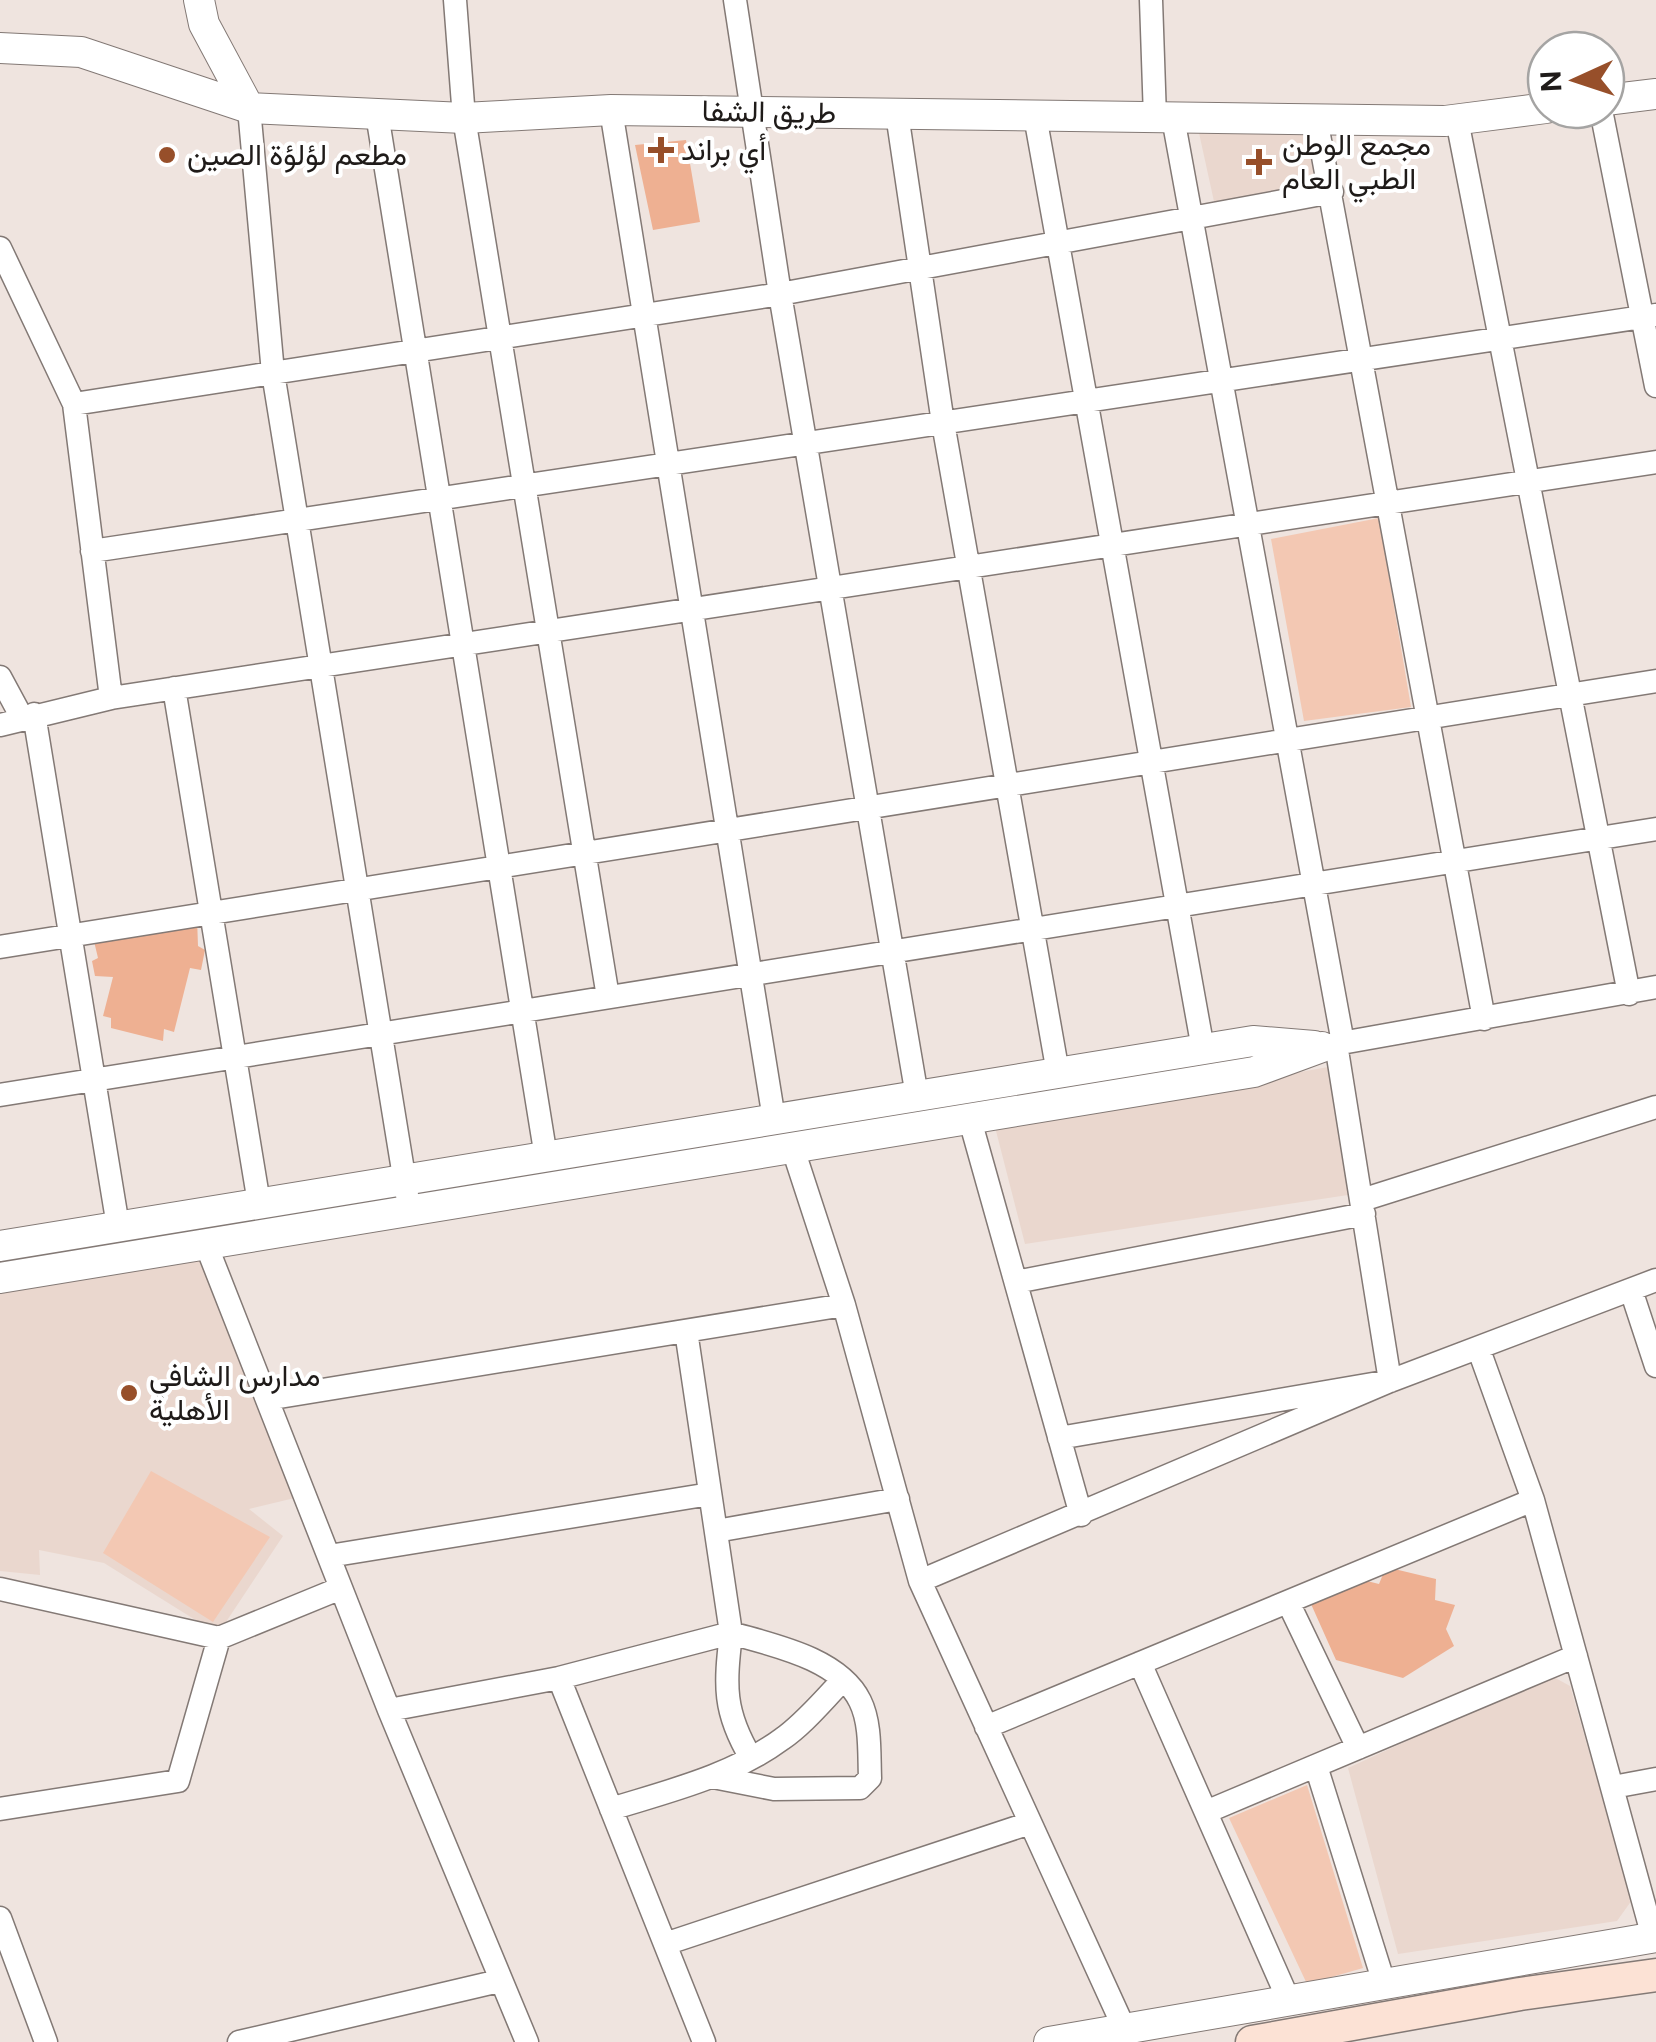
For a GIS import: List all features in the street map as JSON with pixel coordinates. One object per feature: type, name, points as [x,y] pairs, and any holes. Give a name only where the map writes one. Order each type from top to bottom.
[{"type":"main road","points":[[1252,2042],[1520,1994],[1656,1975]]},
{"type":"street","points":[[199,0],[204,24],[249,108],[273,373],[410,1214]]},
{"type":"street","points":[[454,0],[464,118],[608,998]]},
{"type":"street","points":[[735,0],[780,294],[917,1096]]},
{"type":"street","points":[[1151,0],[1164,118],[1192,218],[1314,884],[1334,1045],[1390,1381]]},
{"type":"street","name":"طريق الشفا","points":[[0,48],[82,52],[249,108],[464,118],[611,110],[1457,120],[1526,111]]},
{"type":"street","points":[[1626,98],[1656,94]]},
{"type":"street","points":[[611,110],[774,1120]]},
{"type":"street","points":[[377,114],[546,1157]]},
{"type":"street","points":[[897,114],[923,268],[942,423],[1058,1073]]},
{"type":"street","points":[[1035,116],[1203,1049]]},
{"type":"street","points":[[1316,120],[1484,1019]]},
{"type":"street","points":[[1457,120],[1532,481],[1630,994]]},
{"type":"street","points":[[1606,130],[1649,316],[1656,386]]},
{"type":"street","points":[[74,404],[780,294],[1332,192]]},
{"type":"street","points":[[0,248],[74,404],[111,698]]},
{"type":"street","points":[[92,551],[1649,316]]},
{"type":"street","points":[[18,718],[174,688],[1656,462]]},
{"type":"street","points":[[0,678],[18,718],[71,936],[118,1226]]},
{"type":"street","points":[[0,948],[1656,681]]},
{"type":"street","points":[[174,688],[259,1204]]},
{"type":"street","points":[[0,1095],[1656,829]]},
{"type":"street","points":[[0,1278],[410,1214],[1254,1072],[1334,1045],[1656,987]]},
{"type":"street","points":[[0,1246],[1254,1041],[1334,1045]]},
{"type":"street","points":[[1016,1282],[1363,1207],[1656,1107]]},
{"type":"street","points":[[970,1120],[1081,1515]]},
{"type":"street","points":[[794,1149],[844,1306],[920,1581],[1125,2030]]},
{"type":"street","points":[[208,1247],[390,1710],[527,2042]]},
{"type":"street","points":[[920,1581],[1390,1381],[1656,1280]]},
{"type":"street","points":[[1631,1290],[1656,1366]]},
{"type":"street","points":[[267,1398],[844,1306]]},
{"type":"street","points":[[686,1331],[731,1633],[725,1686],[728,1706],[731,1724],[751,1758]]},
{"type":"street","points":[[1049,2042],[1086,2039],[1654,1937],[1533,1500],[1479,1350]]},
{"type":"street","points":[[1060,1438],[1390,1381]]},
{"type":"street","points":[[329,1556],[710,1494]]},
{"type":"street","points":[[716,1531],[898,1499]]},
{"type":"street","points":[[986,1727],[1533,1500]]},
{"type":"street","points":[[0,1589],[218,1638],[342,1588]]},
{"type":"street","points":[[1288,1602],[1358,1748]]},
{"type":"street","points":[[390,1710],[559,1678],[731,1633],[798,1654],[844,1680],[860,1700],[868,1729],[867,1784],[774,1790],[712,1777]]},
{"type":"street","points":[[0,1809],[178,1782],[218,1638]]},
{"type":"street","points":[[1206,1812],[1576,1656]]},
{"type":"street","points":[[1140,1663],[1289,2002]]},
{"type":"street","points":[[559,1678],[704,2042]]},
{"type":"street","points":[[611,1809],[712,1777],[751,1758],[784,1738],[844,1680]]},
{"type":"street","points":[[1316,1766],[1384,1983]]},
{"type":"street","points":[[1613,1787],[1656,1779]]},
{"type":"street","points":[[664,1944],[1030,1823]]},
{"type":"street","points":[[0,1918],[46,2042]]},
{"type":"street","points":[[239,2042],[500,1980]]},
{"type":"shaded area","name":"مجمع الوطن الطبي العام","points":[[1199,133],[1311,134],[1316,190],[1215,206]]},
{"type":"shaded area","points":[[1379,518],[1411,707],[1304,721],[1271,539]]},
{"type":"shaded area","points":[[1328,1067],[1348,1195],[1025,1244],[995,1127]]},
{"type":"shaded area","name":"مدارس الشافي الأهلية","points":[[200,1258],[303,1496],[249,1509],[283,1536],[218,1634],[104,1563],[39,1550],[40,1575],[0,1571],[0,1289]]},
{"type":"shaded area","points":[[151,1471],[270,1537],[213,1622],[103,1553]]},
{"type":"shaded area","points":[[1550,1675],[1570,1686],[1632,1900],[1617,1921],[1398,1954],[1348,1768]]},
{"type":"shaded area","points":[[1307,1785],[1363,1968],[1307,1984],[1229,1818]]},
{"type":"building","points":[[686,140],[700,222],[653,230],[635,145]]},
{"type":"building","points":[[197,918],[198,946],[205,950],[201,970],[190,968],[174,1032],[164,1029],[163,1041],[111,1028],[111,1018],[103,1016],[113,977],[95,976],[92,961],[98,958],[93,937]]},
{"type":"building","points":[[1386,1567],[1436,1579],[1435,1600],[1455,1605],[1446,1629],[1454,1646],[1403,1678],[1336,1660],[1311,1604],[1347,1583],[1355,1587],[1359,1579],[1379,1584]]},
{"type":"place","name":"أي براند","points":[[661,150]]},
{"type":"place","name":"مطعم لؤلؤة الصين","points":[[167,155]]},
{"type":"place","name":"مجمع الوطن الطبي العام","points":[[1259,162]]},
{"type":"place","name":"مدارس الشافي الأهلية","points":[[129,1393]]}]
